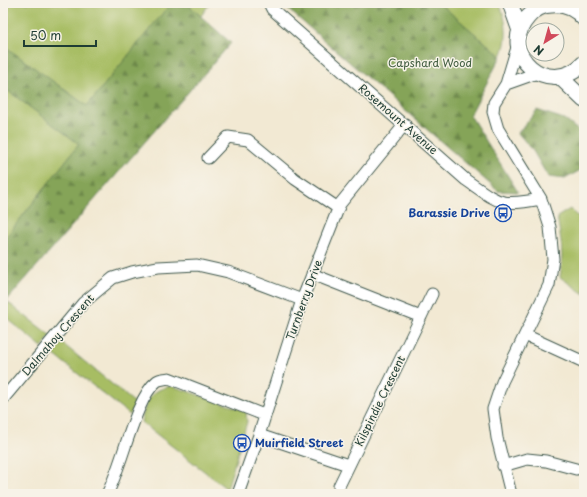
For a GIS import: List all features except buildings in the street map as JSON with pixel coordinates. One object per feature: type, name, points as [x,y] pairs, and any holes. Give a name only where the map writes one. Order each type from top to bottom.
[{"type":"main road","points":[[510,3],[524,60],[537,73],[548,77],[560,77],[569,75],[584,63]]},
{"type":"main road","points":[[519,37],[524,21],[531,13],[549,4],[578,6],[584,20]]},
{"type":"main road","points":[[560,77],[584,100]]},
{"type":"street","name":"Rosemount Avenue","points":[[269,3],[272,9],[405,124],[466,180],[493,199],[505,203],[520,203],[541,199]]},
{"type":"street","points":[[511,494],[497,438],[493,409],[502,382],[549,285],[553,259],[550,227],[541,199],[494,120],[494,103],[506,84],[519,37]]},
{"type":"street","points":[[506,84],[537,73]]},
{"type":"street","name":"Turnberry Drive","points":[[238,494],[259,436],[264,415],[302,300],[338,208],[405,124]]},
{"type":"street","points":[[208,158],[228,137],[248,140],[295,179],[338,208]]},
{"type":"street","name":"Dalmahoy Crescent","points":[[3,399],[83,303],[113,278],[132,272],[158,267],[197,265],[228,272],[302,300]]},
{"type":"street","points":[[312,274],[420,317]]},
{"type":"street","name":"Kilspindie Crescent","points":[[339,486],[432,294]]},
{"type":"street","points":[[525,335],[584,362]]},
{"type":"street","points":[[107,494],[138,412],[147,393],[158,380],[169,378],[264,415]]},
{"type":"street","points":[[259,436],[348,466]]},
{"type":"street","points":[[503,466],[527,459],[546,461],[576,469]]},
{"type":"green space","points":[[3,3],[171,3],[87,106],[3,45]]},
{"type":"green space","points":[[171,3],[186,3],[231,43],[3,305],[3,241],[79,144],[3,87],[3,45],[87,106]]},
{"type":"green space","points":[[186,3],[210,3],[201,16]]},
{"type":"green space","name":"Capshard Wood","points":[[281,3],[439,3],[501,56],[470,115],[518,192],[498,191]]},
{"type":"green space","points":[[439,3],[499,3],[504,16],[506,30],[504,50],[501,56]]},
{"type":"green space","points":[[3,87],[79,144],[3,241]]},
{"type":"green space","points":[[537,110],[564,119],[584,135],[584,168],[565,179],[548,177],[533,151],[518,133]]},
{"type":"green space","points":[[570,209],[584,223],[584,294],[560,277],[562,247],[557,217]]},
{"type":"green space","points":[[6,301],[51,336],[42,347],[3,315],[3,305]]},
{"type":"green space","points":[[62,343],[135,403],[130,415],[53,354]]},
{"type":"green space","points":[[172,386],[246,411],[247,422],[227,489],[141,422],[147,402],[153,394],[158,390]]},
{"type":"green space","points":[[584,470],[584,494],[580,494]]},
{"type":"place","name":"Barassie Drive","points":[[503,213]]},
{"type":"place","name":"Muirfield Street","points":[[242,443]]}]
